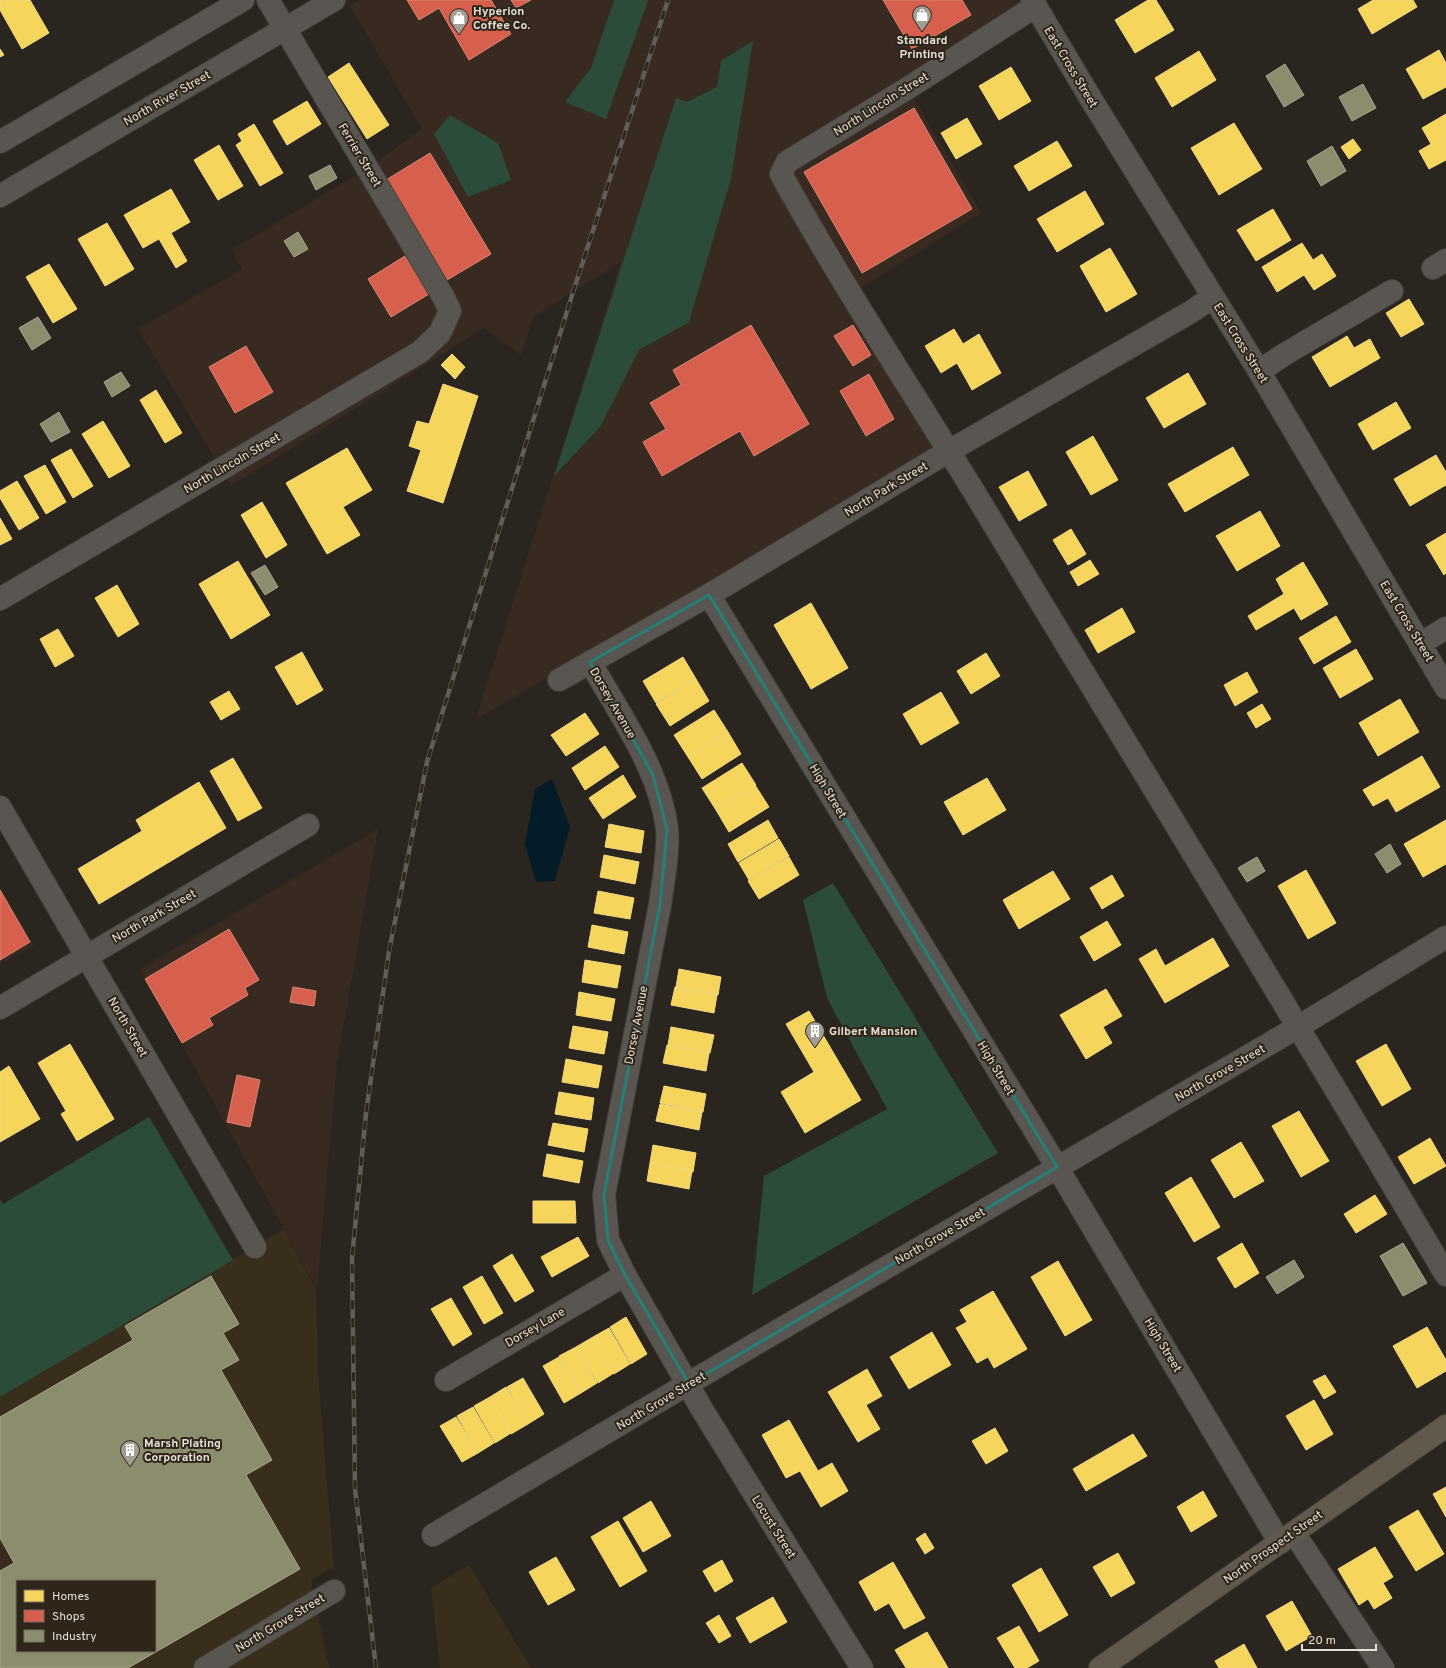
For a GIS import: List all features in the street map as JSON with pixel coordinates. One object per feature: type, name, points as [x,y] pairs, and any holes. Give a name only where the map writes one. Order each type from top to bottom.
[{"type":"main road","name":"North Prospect Street","points":[[1100,1668],[1446,1426]]},
{"type":"street","points":[[0,142],[242,0]]},
{"type":"street","name":"Ferrier Street","points":[[268,0],[284,30],[444,298],[450,311]]},
{"type":"street","name":"North River Street","points":[[1,192],[334,0]]},
{"type":"street","name":"North Lincoln Street","points":[[949,451],[813,233],[781,174],[787,162],[908,88],[1034,3]]},
{"type":"street","name":"East Cross Street","points":[[1034,3],[1091,100],[1258,371],[1446,688]]},
{"type":"street","points":[[1258,371],[1392,290]]},
{"type":"street","name":"North Park Street","points":[[559,680],[710,595],[949,451],[1188,313],[1213,297]]},
{"type":"street","name":"North Lincoln Street","points":[[0,599],[420,352],[440,333],[450,311]]},
{"type":"street","points":[[949,451],[1298,1027],[1446,1275]]},
{"type":"street","name":"High Street","points":[[710,595],[1058,1167],[1287,1538],[1383,1668]]},
{"type":"street","points":[[1420,644],[1446,628]]},
{"type":"street","name":"Dorsey Avenue","points":[[590,662],[653,775],[662,802],[667,830],[660,905],[604,1195],[608,1240],[625,1275],[689,1384]]},
{"type":"street","name":"North Street","points":[[0,807],[255,1247]]},
{"type":"street","name":"North Park Street","points":[[0,1008],[308,825]]},
{"type":"street","name":"North Grove Street","points":[[433,1535],[1298,1027],[1446,937]]},
{"type":"street","name":"Dorsey Lane","points":[[446,1380],[625,1275]]},
{"type":"street","name":"Locust Street","points":[[689,1384],[708,1418],[862,1668]]},
{"type":"street","name":"North Grove Street","points":[[205,1668],[334,1591]]},
{"type":"highlighted area","points":[[709,595],[1057,1167],[689,1384],[625,1275],[608,1240],[604,1195],[660,905],[667,830],[653,775],[590,662]]},
{"type":"shaded area","points":[[359,0],[1032,0],[908,88],[981,213],[853,293],[949,451],[476,719],[621,262],[533,317],[521,355],[484,328],[231,486],[138,329],[242,269],[232,250],[368,168],[422,129],[350,6]]},
{"type":"shaded area","points":[[378,829],[337,1063],[317,1289],[140,969]]},
{"type":"shaded area","points":[[0,886],[34,945],[0,964]]},
{"type":"shaded area","name":"Marsh Plating Corporation","points":[[284,1229],[316,1289],[319,1384],[334,1567],[311,1580],[329,1668],[0,1668],[0,1567],[11,1561],[0,1544],[0,1397]]},
{"type":"shaded area","points":[[0,1543],[11,1561],[0,1567]]},
{"type":"shaded area","points":[[469,1565],[531,1668],[440,1668],[431,1588]]},
{"type":"green space","points":[[614,0],[648,0],[606,119],[565,102],[591,68]]},
{"type":"green space","points":[[753,41],[731,178],[689,322],[639,350],[600,427],[554,476],[676,98],[687,102],[717,87],[721,61]]},
{"type":"green space","points":[[450,115],[498,143],[511,180],[468,197],[434,134]]},
{"type":"green space","points":[[833,883],[998,1153],[752,1295],[764,1176],[887,1109],[827,998],[803,900]]},
{"type":"green space","points":[[149,1117],[233,1260],[0,1397],[0,1199],[3,1204]]},
{"type":"water","points":[[552,779],[570,826],[555,881],[536,882],[525,844],[535,789]]},
{"type":"building: Homes","points":[[0,0],[30,0],[49,33],[22,49],[0,10]]},
{"type":"building: Homes","points":[[1148,0],[1156,0],[1174,30],[1135,53],[1115,20]]},
{"type":"building: Homes","points":[[1373,0],[1413,0],[1417,7],[1372,34],[1358,9]]},
{"type":"building: Homes","points":[[0,49],[4,55],[0,57]]},
{"type":"building: Homes","points":[[1439,50],[1446,63],[1446,87],[1423,99],[1406,69]]},
{"type":"building: Homes","points":[[1199,51],[1216,80],[1172,107],[1155,78]]},
{"type":"building: Homes","points":[[349,63],[389,125],[367,139],[328,77]]},
{"type":"building: Homes","points":[[1011,67],[1031,101],[999,120],[979,86]]},
{"type":"building: Homes","points":[[307,101],[321,124],[287,145],[273,121]]},
{"type":"building: Homes","points":[[1446,114],[1446,160],[1429,169],[1419,151],[1431,144],[1422,128]]},
{"type":"building: Homes","points":[[967,118],[982,144],[956,159],[941,133]]},
{"type":"building: Homes","points":[[1234,123],[1262,169],[1219,195],[1191,148]]},
{"type":"building: Homes","points":[[254,124],[283,173],[260,186],[236,145],[242,141],[238,134]]},
{"type":"building: Homes","points":[[1353,139],[1361,150],[1349,159],[1341,147]]},
{"type":"building: Homes","points":[[1057,141],[1072,166],[1029,191],[1014,166]]},
{"type":"building: Homes","points":[[219,145],[243,186],[218,200],[194,160]]},
{"type":"building: Homes","points":[[171,189],[190,222],[171,233],[187,261],[176,268],[159,239],[143,248],[124,215]]},
{"type":"building: Homes","points":[[1085,191],[1104,224],[1057,252],[1037,219]]},
{"type":"building: Homes","points":[[1273,209],[1291,240],[1256,261],[1237,230]]},
{"type":"building: Homes","points":[[107,223],[134,269],[105,286],[78,239]]},
{"type":"building: Homes","points":[[1302,243],[1313,260],[1322,254],[1336,276],[1314,290],[1304,275],[1277,292],[1262,267]]},
{"type":"building: Homes","points":[[1110,248],[1137,294],[1106,312],[1080,266]]},
{"type":"building: Homes","points":[[49,264],[77,309],[53,323],[26,277]]},
{"type":"building: Homes","points":[[1409,299],[1424,324],[1401,337],[1386,313]]},
{"type":"building: Homes","points":[[954,329],[963,344],[979,334],[1001,373],[972,390],[957,363],[941,373],[925,346]]},
{"type":"building: Homes","points":[[1347,336],[1354,348],[1370,339],[1380,358],[1330,387],[1312,357]]},
{"type":"building: Homes","points":[[452,354],[465,367],[455,379],[441,365]]},
{"type":"building: Homes","points":[[1188,373],[1206,404],[1164,428],[1146,398]]},
{"type":"building: Homes","points":[[443,384],[478,396],[443,503],[407,491],[421,450],[409,446],[417,421],[429,424]]},
{"type":"building: Homes","points":[[156,390],[182,433],[165,443],[140,400]]},
{"type":"building: Homes","points":[[1396,402],[1411,428],[1373,450],[1358,424]]},
{"type":"building: Homes","points":[[103,421],[130,466],[109,478],[82,434]]},
{"type":"building: Homes","points":[[1093,436],[1118,480],[1091,495],[1066,452]]},
{"type":"building: Homes","points":[[1233,447],[1249,475],[1185,512],[1168,484]]},
{"type":"building: Homes","points":[[347,448],[372,490],[343,507],[360,535],[327,554],[286,483]]},
{"type":"building: Homes","points":[[71,449],[93,486],[73,498],[51,460]]},
{"type":"building: Homes","points":[[1436,455],[1446,472],[1446,485],[1410,506],[1394,479]]},
{"type":"building: Homes","points":[[45,465],[66,502],[46,514],[24,476]]},
{"type":"building: Homes","points":[[1028,471],[1047,505],[1019,521],[999,487]]},
{"type":"building: Homes","points":[[17,481],[39,518],[19,530],[0,498],[0,491]]},
{"type":"building: Homes","points":[[262,502],[287,545],[266,558],[241,515]]},
{"type":"building: Homes","points":[[1260,511],[1280,546],[1237,571],[1216,536]]},
{"type":"building: Homes","points":[[0,518],[12,539],[0,545]]},
{"type":"building: Homes","points":[[1071,529],[1086,554],[1068,565],[1053,540]]},
{"type":"building: Homes","points":[[1446,533],[1446,573],[1444,575],[1426,545]]},
{"type":"building: Homes","points":[[1090,560],[1099,574],[1078,586],[1070,572]]},
{"type":"building: Homes","points":[[238,561],[270,615],[231,639],[199,584]]},
{"type":"building: Homes","points":[[1303,562],[1328,604],[1301,620],[1294,608],[1256,630],[1248,616],[1284,594],[1276,579]]},
{"type":"building: Homes","points":[[117,585],[139,624],[118,637],[95,598]]},
{"type":"building: Homes","points":[[811,603],[848,668],[811,689],[774,625]]},
{"type":"building: Homes","points":[[1122,608],[1135,632],[1098,653],[1085,630]]},
{"type":"building: Homes","points":[[1336,616],[1351,642],[1314,664],[1299,638]]},
{"type":"building: Homes","points":[[58,629],[74,656],[55,667],[40,639]]},
{"type":"building: Homes","points":[[1356,649],[1373,679],[1340,698],[1323,668]]},
{"type":"building: Homes","points":[[302,652],[323,690],[297,705],[275,667]]},
{"type":"building: Homes","points":[[986,653],[1000,676],[971,694],[957,671]]},
{"type":"building: Homes","points":[[683,657],[696,679],[656,703],[643,681]]},
{"type":"building: Homes","points":[[1247,672],[1258,692],[1235,706],[1224,685]]},
{"type":"building: Homes","points":[[696,679],[709,701],[670,726],[656,704]]},
{"type":"building: Homes","points":[[229,691],[240,709],[221,720],[210,702]]},
{"type":"building: Homes","points":[[941,692],[959,723],[921,745],[903,714]]},
{"type":"building: Homes","points":[[1400,699],[1419,732],[1378,756],[1359,723]]},
{"type":"building: Homes","points":[[1262,704],[1271,719],[1256,728],[1247,713]]},
{"type":"building: Homes","points":[[714,710],[728,732],[688,757],[674,735]]},
{"type":"building: Homes","points":[[585,713],[599,734],[566,756],[551,735]]},
{"type":"building: Homes","points":[[728,732],[741,754],[702,779],[688,757]]},
{"type":"building: Homes","points":[[605,746],[619,767],[585,790],[572,768]]},
{"type":"building: Homes","points":[[1422,756],[1440,787],[1396,812],[1388,798],[1373,806],[1363,790]]},
{"type":"building: Homes","points":[[233,758],[262,808],[238,821],[210,771]]},
{"type":"building: Homes","points":[[742,763],[756,785],[716,810],[702,788]]},
{"type":"building: Homes","points":[[623,775],[636,797],[603,819],[589,798]]},
{"type":"building: Homes","points":[[987,778],[1006,810],[963,835],[944,802]]},
{"type":"building: Homes","points":[[199,782],[226,828],[99,904],[78,869],[142,831],[136,820]]},
{"type":"building: Homes","points":[[755,785],[769,807],[729,832],[716,810]]},
{"type":"building: Homes","points":[[768,820],[778,838],[738,862],[728,844]]},
{"type":"building: Homes","points":[[1446,820],[1446,864],[1423,877],[1404,844]]},
{"type":"building: Homes","points":[[609,824],[644,831],[641,853],[605,847]]},
{"type":"building: Homes","points":[[779,839],[789,856],[749,880],[739,863]]},
{"type":"building: Homes","points":[[604,855],[639,862],[635,884],[600,877]]},
{"type":"building: Homes","points":[[789,857],[799,875],[759,899],[748,881]]},
{"type":"building: Homes","points":[[1306,870],[1336,923],[1308,939],[1278,886]]},
{"type":"building: Homes","points":[[1053,871],[1070,899],[1019,929],[1003,900]]},
{"type":"building: Homes","points":[[1112,875],[1124,896],[1102,909],[1090,888]]},
{"type":"building: Homes","points":[[598,891],[634,898],[630,919],[594,913]]},
{"type":"building: Homes","points":[[1107,921],[1121,945],[1094,961],[1080,937]]},
{"type":"building: Homes","points":[[592,925],[628,932],[624,954],[588,947]]},
{"type":"building: Homes","points":[[1213,938],[1229,966],[1165,1003],[1139,959],[1156,949],[1165,966]]},
{"type":"building: Homes","points":[[585,960],[621,966],[617,988],[582,982]]},
{"type":"building: Homes","points":[[679,969],[721,977],[718,995],[676,987]]},
{"type":"building: Homes","points":[[675,987],[717,995],[714,1013],[671,1005]]},
{"type":"building: Homes","points":[[1106,989],[1122,1016],[1103,1027],[1112,1043],[1086,1059],[1060,1015]]},
{"type":"building: Homes","points":[[579,992],[615,999],[611,1021],[576,1015]]},
{"type":"building: Homes","name":"Gilbert Mansion","points":[[809,1011],[861,1100],[805,1133],[781,1092],[814,1072],[786,1024]]},
{"type":"building: Homes","points":[[573,1026],[608,1032],[604,1054],[569,1048]]},
{"type":"building: Homes","points":[[671,1027],[714,1035],[710,1053],[668,1045]]},
{"type":"building: Homes","points":[[70,1044],[114,1119],[77,1141],[61,1114],[66,1111],[38,1063]]},
{"type":"building: Homes","points":[[1386,1044],[1411,1089],[1382,1106],[1356,1061]]},
{"type":"building: Homes","points":[[667,1045],[709,1053],[706,1071],[663,1063]]},
{"type":"building: Homes","points":[[566,1059],[602,1066],[598,1088],[562,1082]]},
{"type":"building: Homes","points":[[9,1066],[40,1119],[0,1142],[0,1072]]},
{"type":"building: Homes","points":[[664,1086],[706,1094],[703,1112],[660,1103]]},
{"type":"building: Homes","points":[[559,1092],[594,1098],[591,1120],[555,1114]]},
{"type":"building: Homes","points":[[660,1104],[702,1112],[699,1130],[656,1121]]},
{"type":"building: Homes","points":[[1299,1111],[1329,1161],[1301,1177],[1272,1126]]},
{"type":"building: Homes","points":[[553,1123],[588,1129],[584,1152],[548,1145]]},
{"type":"building: Homes","points":[[1430,1138],[1446,1166],[1414,1184],[1398,1157]]},
{"type":"building: Homes","points":[[1241,1142],[1264,1181],[1234,1198],[1211,1160]]},
{"type":"building: Homes","points":[[653,1145],[696,1153],[693,1172],[650,1163]]},
{"type":"building: Homes","points":[[547,1154],[583,1161],[579,1183],[543,1176]]},
{"type":"building: Homes","points":[[650,1163],[692,1171],[689,1189],[647,1181]]},
{"type":"building: Homes","points":[[1191,1177],[1220,1227],[1194,1242],[1165,1193]]},
{"type":"building: Homes","points":[[1375,1195],[1387,1214],[1356,1233],[1344,1214]]},
{"type":"building: Homes","points":[[533,1201],[575,1201],[576,1223],[533,1223]]},
{"type":"building: Homes","points":[[578,1237],[589,1256],[552,1277],[541,1257]]},
{"type":"building: Homes","points":[[1242,1243],[1259,1273],[1235,1288],[1217,1258]]},
{"type":"building: Homes","points":[[512,1254],[534,1291],[515,1302],[493,1266]]},
{"type":"building: Homes","points":[[1058,1261],[1092,1320],[1065,1336],[1031,1277]]},
{"type":"building: Homes","points":[[482,1276],[503,1313],[484,1324],[463,1287]]},
{"type":"building: Homes","points":[[993,1291],[1027,1349],[994,1368],[988,1357],[977,1363],[956,1328],[967,1322],[960,1310]]},
{"type":"building: Homes","points":[[451,1298],[472,1334],[453,1346],[431,1309]]},
{"type":"building: Homes","points":[[626,1317],[647,1354],[631,1364],[610,1327]]},
{"type":"building: Homes","points":[[1427,1327],[1446,1360],[1446,1371],[1417,1388],[1393,1346]]},
{"type":"building: Homes","points":[[609,1328],[630,1364],[614,1374],[593,1337]]},
{"type":"building: Homes","points":[[932,1332],[951,1365],[909,1389],[890,1357]]},
{"type":"building: Homes","points":[[593,1337],[614,1373],[598,1383],[576,1347]]},
{"type":"building: Homes","points":[[576,1347],[597,1383],[581,1393],[559,1356]]},
{"type":"building: Homes","points":[[559,1357],[581,1393],[564,1403],[543,1366]]},
{"type":"building: Homes","points":[[867,1369],[882,1396],[866,1405],[880,1429],[858,1442],[828,1392]]},
{"type":"building: Homes","points":[[1325,1375],[1336,1392],[1324,1399],[1313,1381]]},
{"type":"building: Homes","points":[[523,1378],[544,1414],[528,1424],[507,1387]]},
{"type":"building: Homes","points":[[506,1387],[528,1424],[511,1434],[490,1397]]},
{"type":"building: Homes","points":[[490,1397],[511,1433],[495,1443],[474,1406]]},
{"type":"building: Homes","points":[[1314,1400],[1333,1434],[1306,1450],[1286,1416]]},
{"type":"building: Homes","points":[[473,1407],[494,1443],[478,1453],[457,1416]]},
{"type":"building: Homes","points":[[456,1417],[478,1453],[462,1462],[440,1426]]},
{"type":"building: Homes","points":[[789,1420],[818,1471],[832,1463],[848,1491],[821,1507],[800,1471],[786,1478],[762,1435]]},
{"type":"building: Homes","points":[[995,1428],[1008,1451],[986,1464],[972,1441]]},
{"type":"building: Homes","points":[[1133,1434],[1147,1456],[1086,1491],[1073,1469]]},
{"type":"building: Homes","points":[[1446,1487],[1446,1517],[1433,1494]]},
{"type":"building: Homes","points":[[1203,1491],[1217,1516],[1191,1532],[1177,1507]]},
{"type":"building: Homes","points":[[651,1501],[671,1536],[643,1552],[623,1518]]},
{"type":"building: Homes","points":[[1418,1510],[1444,1554],[1416,1571],[1389,1527]]},
{"type":"building: Homes","points":[[618,1521],[647,1571],[620,1587],[591,1537]]},
{"type":"building: Homes","points":[[925,1533],[934,1548],[925,1554],[916,1539]]},
{"type":"building: Homes","points":[[1375,1547],[1393,1577],[1383,1583],[1392,1598],[1374,1609],[1368,1599],[1359,1605],[1338,1569]]},
{"type":"building: Homes","points":[[1118,1553],[1135,1583],[1111,1597],[1093,1567]]},
{"type":"building: Homes","points":[[556,1557],[575,1590],[548,1605],[529,1572]]},
{"type":"building: Homes","points":[[722,1560],[733,1581],[715,1592],[703,1571]]},
{"type":"building: Homes","points":[[893,1562],[925,1618],[904,1629],[889,1603],[875,1611],[859,1582]]},
{"type":"building: Homes","points":[[1041,1568],[1068,1615],[1039,1632],[1012,1585]]},
{"type":"building: Homes","points":[[773,1597],[787,1622],[750,1643],[736,1618]]},
{"type":"building: Homes","points":[[1292,1601],[1312,1636],[1286,1651],[1266,1616]]},
{"type":"building: Homes","points":[[719,1615],[731,1636],[719,1643],[706,1623]]},
{"type":"building: Homes","points":[[1019,1626],[1039,1661],[1027,1668],[1015,1668],[997,1638]]},
{"type":"building: Homes","points":[[927,1632],[948,1668],[906,1668],[895,1650]]},
{"type":"building: Homes","points":[[1244,1644],[1257,1668],[1219,1668],[1215,1661]]},
{"type":"building: Shops","points":[[407,0],[491,0],[511,34],[469,60],[439,8],[419,20]]},
{"type":"building: Shops","points":[[511,0],[531,0],[516,8]]},
{"type":"building: Shops","name":"Standard Printing","points":[[883,0],[962,0],[971,15],[912,49]]},
{"type":"building: Shops","points":[[914,108],[972,209],[862,273],[804,172]]},
{"type":"building: Shops","points":[[430,153],[491,254],[447,280],[386,180]]},
{"type":"building: Shops","points":[[405,256],[429,294],[391,317],[368,279]]},
{"type":"building: Shops","points":[[751,325],[809,424],[754,456],[740,431],[662,476],[643,442],[666,429],[650,403],[681,385],[673,370]]},
{"type":"building: Shops","points":[[853,325],[871,355],[853,366],[834,336]]},
{"type":"building: Shops","points":[[246,346],[273,392],[235,413],[209,367]]},
{"type":"building: Shops","points":[[869,374],[894,419],[866,436],[840,391]]},
{"type":"building: Shops","points":[[0,890],[30,942],[0,960]]},
{"type":"building: Shops","points":[[229,929],[259,980],[245,988],[248,995],[209,1018],[213,1025],[182,1043],[145,979]]},
{"type":"building: Shops","points":[[293,987],[316,991],[314,1006],[290,1002]]},
{"type":"building: Shops","points":[[237,1075],[260,1080],[250,1127],[227,1122]]},
{"type":"building: Industry","points":[[1285,64],[1304,95],[1284,107],[1266,76]]},
{"type":"building: Industry","points":[[1363,84],[1376,108],[1352,121],[1339,97]]},
{"type":"building: Industry","points":[[1332,146],[1346,171],[1321,186],[1307,161]]},
{"type":"building: Industry","points":[[330,165],[337,178],[316,190],[309,176]]},
{"type":"building: Industry","points":[[298,232],[308,249],[294,257],[284,241]]},
{"type":"building: Industry","points":[[38,317],[51,338],[32,350],[19,328]]},
{"type":"building: Industry","points":[[121,372],[130,386],[112,397],[104,382]]},
{"type":"building: Industry","points":[[59,412],[70,432],[51,442],[40,424]]},
{"type":"building: Industry","points":[[265,565],[278,587],[265,595],[251,573]]},
{"type":"building: Industry","points":[[1390,844],[1401,864],[1387,873],[1375,854]]},
{"type":"building: Industry","points":[[1257,857],[1265,871],[1247,882],[1238,868]]},
{"type":"building: Industry","points":[[1403,1243],[1427,1283],[1403,1296],[1380,1256]]},
{"type":"building: Industry","points":[[1294,1260],[1304,1277],[1277,1294],[1266,1277]]},
{"type":"building: Industry","name":"Marsh Plating Corporation","points":[[211,1276],[239,1324],[223,1333],[239,1360],[221,1370],[272,1460],[246,1475],[300,1569],[156,1652],[156,1580],[16,1580],[16,1652],[156,1652],[128,1668],[0,1668],[0,1571],[14,1563],[0,1538],[0,1417],[133,1340],[125,1326]]},
{"type":"railway","points":[[376,1668],[355,1489],[352,1258],[366,1113],[389,951],[427,762],[574,289],[668,0]]},
{"type":"place","name":"Standard Printing","points":[[922,32]]},
{"type":"place","name":"Hyperion Coffee Co.","points":[[459,35]]},
{"type":"place","name":"Gilbert Mansion","points":[[815,1048]]},
{"type":"place","name":"Marsh Plating Corporation","points":[[130,1467]]}]
